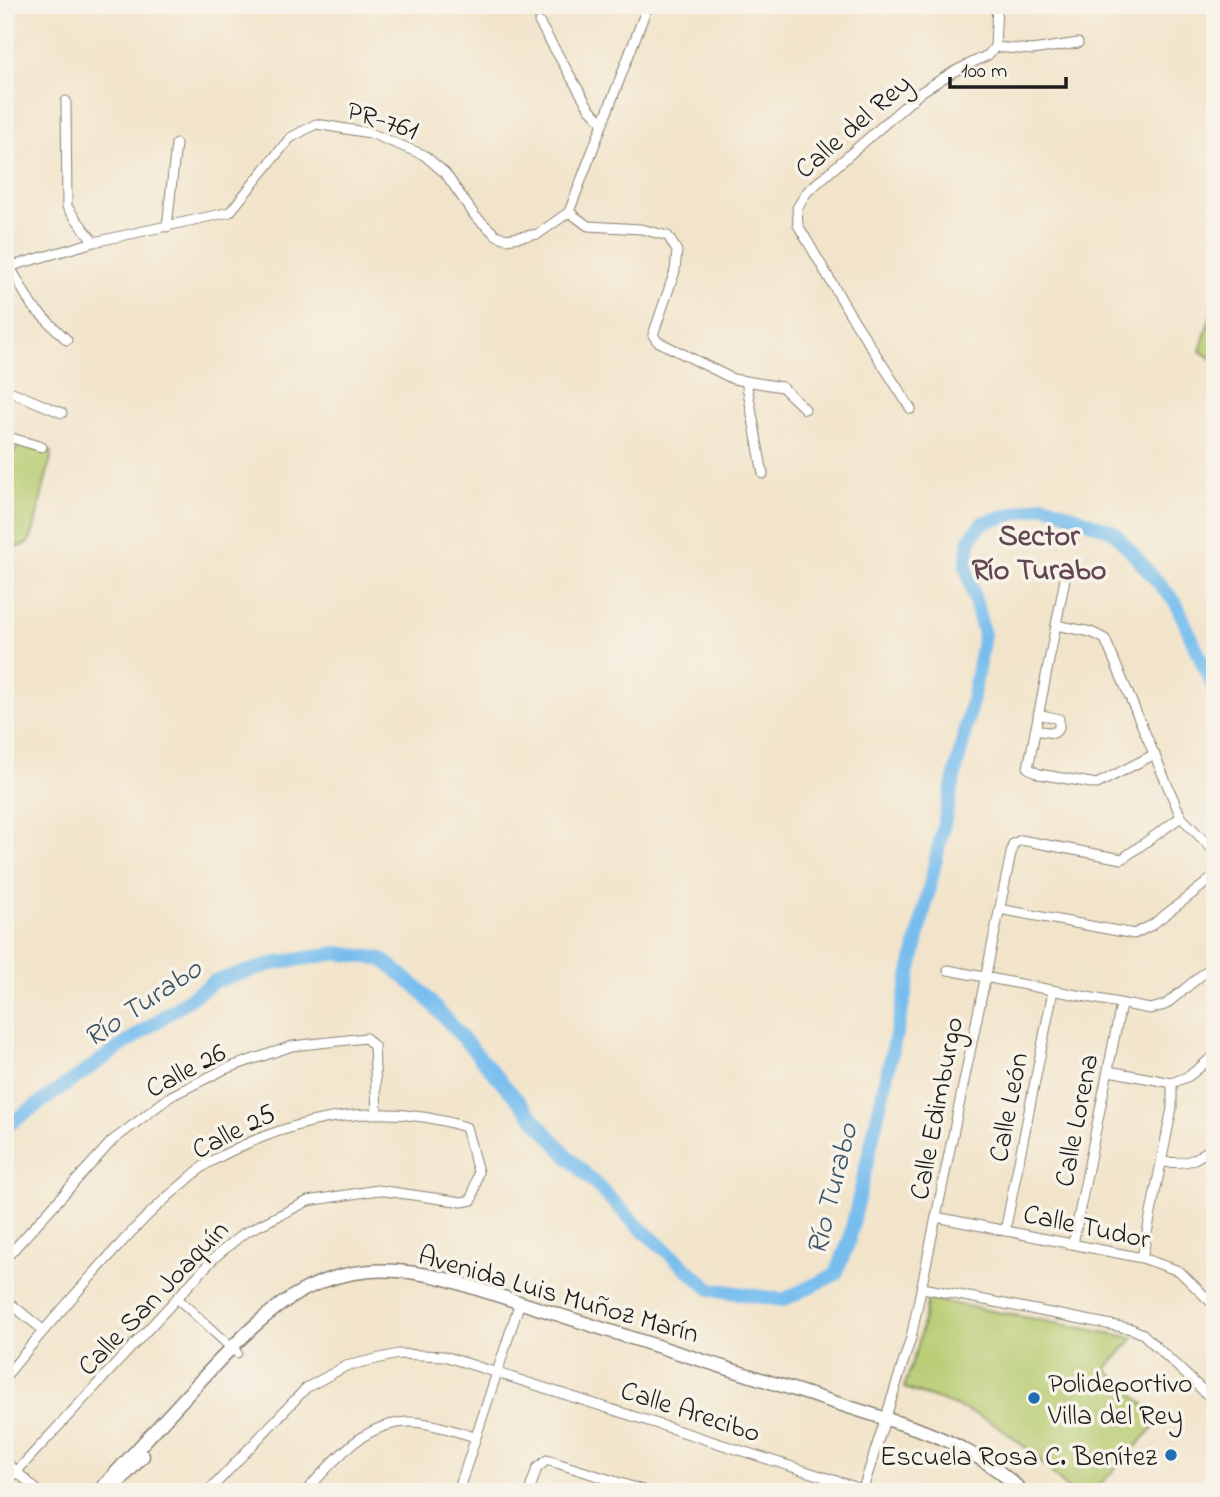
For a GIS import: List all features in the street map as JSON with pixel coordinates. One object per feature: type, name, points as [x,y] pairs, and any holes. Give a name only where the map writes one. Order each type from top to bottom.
[{"type":"main road","name":"Avenida Luis Muñoz Marín","points":[[110,1492],[261,1317],[294,1295],[335,1277],[362,1272],[405,1271],[430,1275],[964,1448],[996,1468],[1023,1492]]},
{"type":"main road","name":"Avenida Luis Muñoz Marín","points":[[98,1492],[234,1351]]},
{"type":"main road","name":"Avenida Luis Muñoz Marín","points":[[884,1422],[970,1460],[989,1472],[1011,1492]]},
{"type":"street","points":[[648,5],[569,212],[588,226],[641,229],[668,236],[677,251],[675,271],[653,335],[657,341],[733,379],[782,387],[805,409]]},
{"type":"street","points":[[997,5],[995,47],[1032,50],[1078,43]]},
{"type":"street","points":[[539,22],[589,108],[603,123]]},
{"type":"street","name":"Calle del Rey","points":[[911,409],[850,314],[798,225],[797,208],[807,192],[920,92],[988,55],[995,47]]},
{"type":"street","points":[[66,102],[67,207],[94,242]]},
{"type":"street","name":"PR-761","points":[[7,267],[94,242],[230,212],[290,138],[316,124],[370,132],[424,155],[445,173],[475,216],[496,235],[506,239],[538,234],[569,212]]},
{"type":"street","points":[[167,227],[176,144]]},
{"type":"street","points":[[7,267],[32,306],[67,340]]},
{"type":"street","points":[[746,381],[763,474]]},
{"type":"street","points":[[5,389],[62,413]]},
{"type":"street","points":[[5,436],[42,447]]},
{"type":"street","points":[[1065,579],[1028,768],[1039,774],[1097,784],[1155,754]]},
{"type":"street","points":[[1056,625],[1091,632],[1105,639],[1181,817],[1215,852]]},
{"type":"street","points":[[1035,730],[1054,733],[1059,728],[1059,719],[1038,714]]},
{"type":"street","name":"Calle Edimburgo","points":[[865,1491],[911,1338],[923,1287],[1010,850],[1013,844],[1021,840],[1122,859],[1181,817]]},
{"type":"street","points":[[999,909],[1134,934],[1152,925],[1215,876]]},
{"type":"street","points":[[948,970],[1150,1009],[1165,1005],[1215,964]]},
{"type":"street","name":"Calle León","points":[[1005,1231],[1053,991]]},
{"type":"street","name":"Calle Lorena","points":[[1073,1244],[1121,1005]]},
{"type":"street","name":"Calle 26","points":[[5,1259],[112,1141],[171,1096],[225,1069],[292,1046],[366,1038],[374,1046],[377,1113]]},
{"type":"street","points":[[1109,1071],[1172,1083],[1189,1076],[1215,1055]]},
{"type":"street","points":[[1142,1258],[1172,1108],[1172,1083]]},
{"type":"street","name":"Calle 25","points":[[5,1377],[43,1329],[154,1207],[209,1163],[287,1126],[334,1116],[377,1113],[436,1118],[466,1127],[478,1172],[472,1200],[446,1200]]},
{"type":"street","points":[[1162,1162],[1186,1164],[1215,1146]]},
{"type":"street","name":"Calle San Joaquín","points":[[5,1484],[215,1257],[244,1233],[308,1201],[378,1190],[446,1200]]},
{"type":"street","name":"Calle Tudor","points":[[936,1217],[1142,1258],[1179,1270],[1215,1306]]},
{"type":"street","points":[[923,1287],[1132,1329],[1143,1334],[1214,1400]]},
{"type":"street","points":[[177,1298],[234,1351]]},
{"type":"street","points":[[5,1299],[43,1329]]},
{"type":"street","points":[[458,1492],[519,1306]]},
{"type":"street","name":"Calle Arecibo","points":[[208,1492],[306,1388],[346,1366],[398,1353],[444,1356],[865,1491]]},
{"type":"street","points":[[305,1492],[352,1443],[386,1425],[413,1422],[475,1437]]},
{"type":"street","points":[[529,1492],[537,1468],[547,1460],[649,1492]]},
{"type":"street","points":[[5,1461],[39,1492]]},
{"type":"green space","points":[[1215,301],[1215,361],[1200,351]]},
{"type":"green space","points":[[18,443],[52,452],[33,533],[28,543],[19,547],[5,544],[5,449],[15,452]]},
{"type":"green space","name":"Polideportivo Villa del Rey","points":[[928,1299],[1134,1338],[1106,1369],[1161,1420],[1093,1492],[1071,1492],[1024,1446],[992,1423],[960,1408],[904,1388],[918,1345]]},
{"type":"waterway","name":"Río Turabo","points":[[5,1127],[215,981],[276,963],[338,953],[382,959],[420,990],[571,1160],[638,1226],[710,1289],[783,1300],[836,1274],[849,1241],[973,696],[984,635],[966,566],[970,539],[982,523],[1045,505],[1114,532],[1176,603],[1215,691]]},
{"type":"place","name":"Polideportivo Villa del Rey","points":[[1034,1398]]},
{"type":"place","name":"Escuela Rosa C. Benítez","points":[[1171,1455]]},
{"type":"district","name":"Sector Río Turabo","points":[[1039,552]]}]
